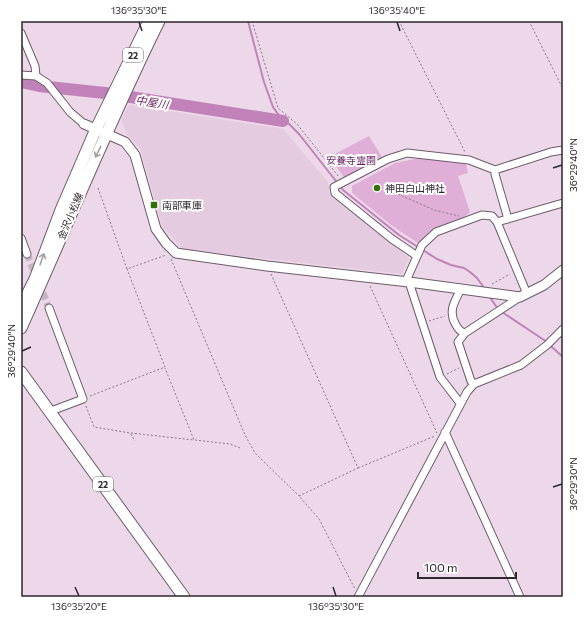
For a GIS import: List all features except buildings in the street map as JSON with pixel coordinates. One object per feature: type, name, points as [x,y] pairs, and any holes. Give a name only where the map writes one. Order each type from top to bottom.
[{"type":"main road","name":"22","points":[[122,88],[149,21]]},
{"type":"main road","name":"22","points":[[115,102],[159,21]]},
{"type":"main road","name":"金沢小松線","points":[[21,307],[35,279],[46,246],[96,129],[115,102]]},
{"type":"main road","name":"金沢小松線","points":[[21,328],[93,162],[108,133],[115,102]]},
{"type":"main road","name":"22","points":[[21,372],[51,411],[184,597]]},
{"type":"street","points":[[21,33],[35,66],[36,76]]},
{"type":"street","points":[[21,74],[36,76],[47,83],[70,112],[84,124],[108,133],[125,142],[135,155],[156,229],[166,243],[176,253],[267,266],[524,296]]},
{"type":"street","points":[[418,254],[392,239],[335,192],[334,187],[388,159],[407,153],[469,160],[495,170],[551,152],[563,150]]},
{"type":"street","points":[[495,170],[508,219]]},
{"type":"street","points":[[496,222],[563,203]]},
{"type":"street","points":[[460,403],[440,377],[408,282],[422,245],[436,232],[471,218],[482,215],[492,216],[518,269],[524,296]]},
{"type":"street","points":[[21,238],[27,254]]},
{"type":"street","points":[[474,384],[471,382],[458,342],[465,334],[544,285],[563,270]]},
{"type":"street","points":[[461,289],[454,301],[452,313],[453,320],[457,327],[465,334]]},
{"type":"street","points":[[49,308],[83,399],[51,411]]},
{"type":"street","points":[[358,597],[460,403],[474,384],[521,365],[563,329]]},
{"type":"street","points":[[445,432],[520,597]]},
{"type":"path","points":[[252,21],[278,108],[296,124],[344,182]]},
{"type":"path","points":[[399,21],[469,160]]},
{"type":"path","points":[[529,21],[563,89]]},
{"type":"path","points":[[98,188],[127,269],[194,440]]},
{"type":"path","points":[[398,194],[434,210],[471,218]]},
{"type":"path","points":[[127,269],[169,254],[166,243]]},
{"type":"path","points":[[170,258],[245,435],[255,453],[299,496],[319,519],[358,597]]},
{"type":"path","points":[[267,266],[358,468]]},
{"type":"path","points":[[488,293],[489,286],[518,269]]},
{"type":"path","points":[[299,496],[358,468],[438,435],[366,277]]},
{"type":"path","points":[[423,323],[452,313]]},
{"type":"path","points":[[440,377],[465,365]]},
{"type":"path","points":[[165,367],[83,399],[94,427],[130,433],[230,444],[240,448]]},
{"type":"path","points":[[130,433],[135,441]]},
{"type":"shaded area","points":[[129,105],[283,129],[328,182],[330,194],[409,258],[402,274],[182,249],[162,226],[140,148],[127,135],[121,119]]},
{"type":"green space","name":"安養寺霊園","points":[[369,136],[382,157],[344,177],[329,157]]},
{"type":"green space","points":[[419,158],[466,164],[468,173],[458,176],[470,212],[463,218],[419,244],[391,225],[352,193],[352,186],[395,163]]},
{"type":"waterway","points":[[248,21],[264,82],[273,107],[283,121],[288,123],[299,134],[343,190],[399,235],[437,259],[451,265],[464,268],[470,272],[477,278],[485,289]]},
{"type":"waterway","name":"中屋川","points":[[21,82],[39,86],[105,93],[283,121]]},
{"type":"waterway","points":[[489,296],[498,309]]},
{"type":"waterway","points":[[502,312],[544,340],[563,357]]},
{"type":"tunnel","points":[[27,254],[49,308]]},
{"type":"place","name":"神田白山神社","points":[[377,188]]},
{"type":"place","name":"南部車庫","points":[[154,205]]}]
